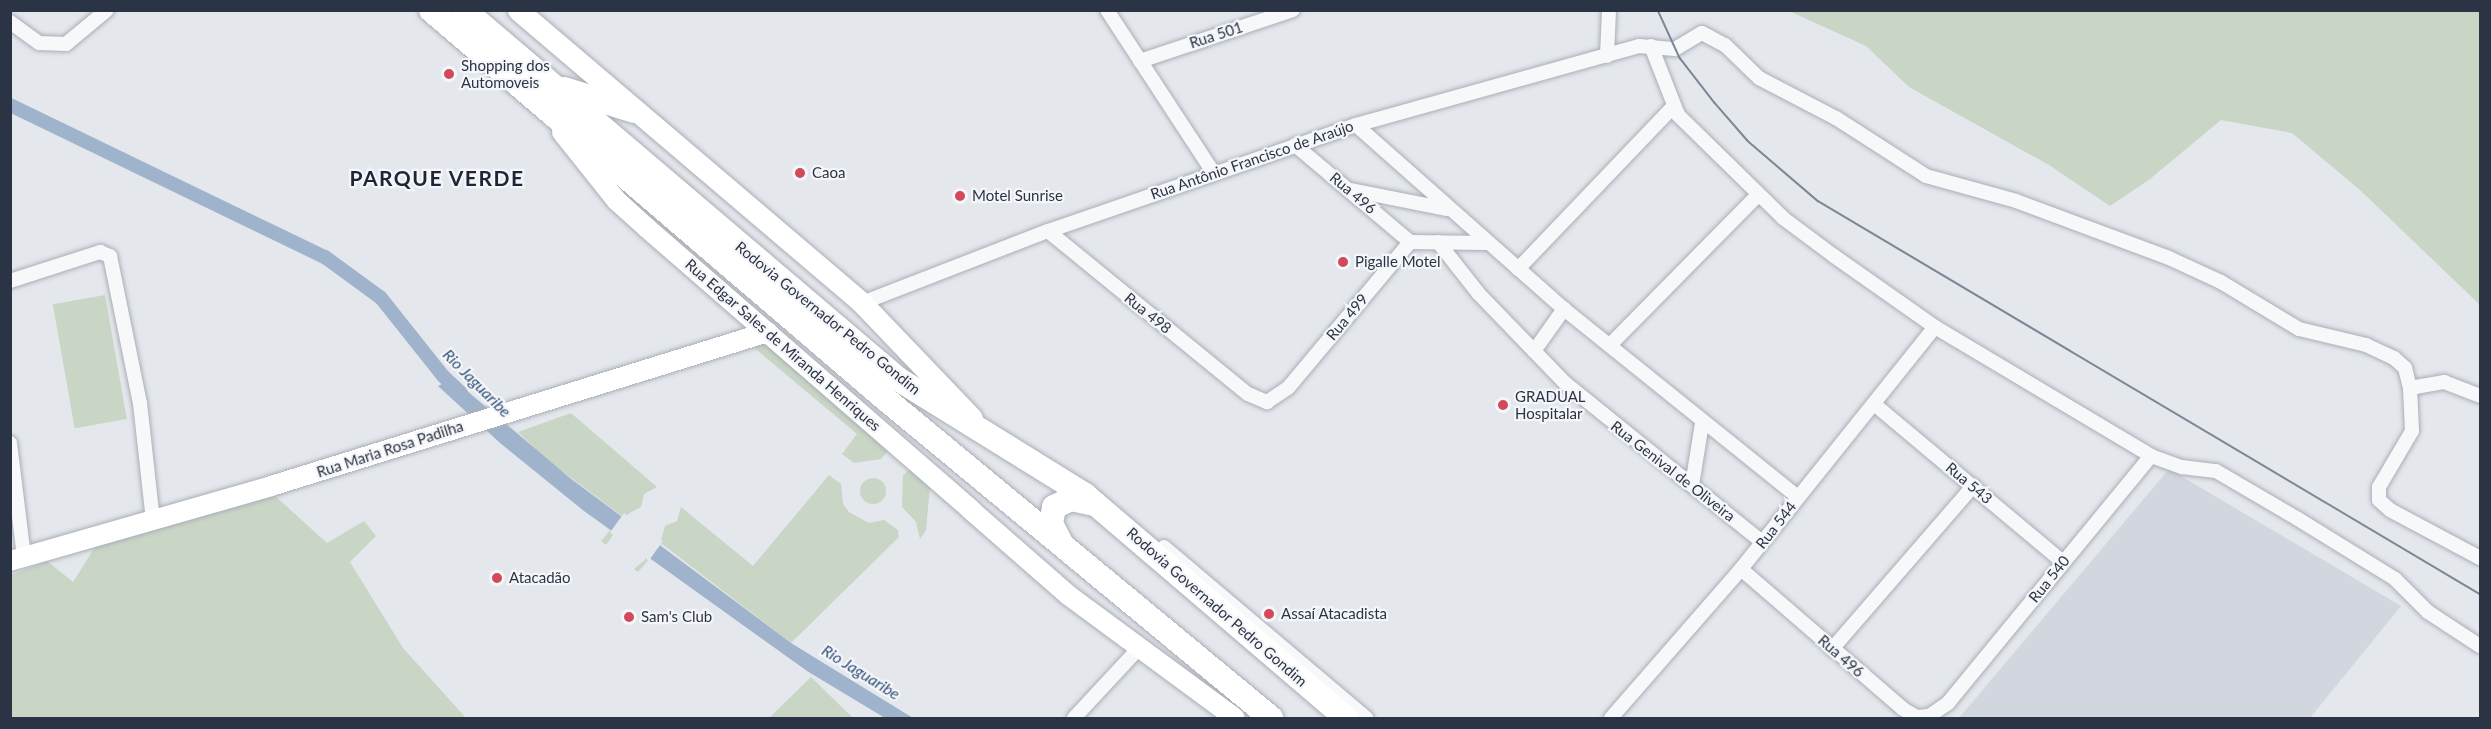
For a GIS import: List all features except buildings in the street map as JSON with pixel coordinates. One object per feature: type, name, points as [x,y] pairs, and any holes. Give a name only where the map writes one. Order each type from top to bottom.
[{"type":"highway","name":"Rodovia Governador Pedro Gondim","points":[[431,10],[543,90],[898,379],[937,406],[986,430],[1015,452],[1097,505],[1326,709],[1346,718]]},
{"type":"highway","name":"Rodovia Governador Pedro Gondim","points":[[464,10],[543,90],[1062,545],[1271,718]]},
{"type":"highway","points":[[543,90],[634,111]]},
{"type":"highway","points":[[1062,545],[1051,522],[1054,507],[1071,499],[1097,505]]},
{"type":"main road","points":[[518,10],[862,303],[986,430]]},
{"type":"main road","name":"Rua Edgar Sales de Miranda Henriques","points":[[543,90],[616,200],[951,490],[1068,595],[1142,646],[1235,718]]},
{"type":"main road","name":"Rua Maria Rosa Padilha","points":[[17,559],[153,521],[768,332]]},
{"type":"street","points":[[10,22],[39,43],[59,45],[82,35],[107,10]]},
{"type":"street","points":[[1107,10],[1214,172]]},
{"type":"street","name":"Rua 501","points":[[1140,61],[1293,10]]},
{"type":"street","points":[[1607,56],[1609,10]]},
{"type":"street","name":"Rua Antônio Francisco de Araújo","points":[[862,303],[1048,231],[1356,125],[1607,56],[1651,46],[1675,49],[1694,35],[1708,34],[1759,78],[1836,118],[1926,176],[2016,201],[2169,258],[2221,282],[2299,329],[2366,345],[2394,358],[2405,368],[2410,388]]},
{"type":"street","points":[[1651,46],[1673,107],[1783,218],[1935,327],[2151,456],[2223,474],[2379,568],[2428,612],[2481,646]]},
{"type":"street","points":[[1518,269],[1673,107]]},
{"type":"street","points":[[1356,125],[1486,243],[1564,309],[1702,423],[1798,497]]},
{"type":"street","name":"Rua 496","points":[[1295,145],[1410,242]]},
{"type":"street","points":[[1348,189],[1449,209]]},
{"type":"street","points":[[1610,345],[1758,195]]},
{"type":"street","name":"Rua 498","points":[[1048,231],[1248,394]]},
{"type":"street","points":[[1410,242],[1486,243]]},
{"type":"street","name":"Rua 499","points":[[1248,394],[1267,402],[1288,388],[1410,242]]},
{"type":"street","name":"Rua Genival de Oliveira","points":[[1438,242],[1479,294],[1595,410],[1692,484],[1762,542]]},
{"type":"street","points":[[10,281],[100,252],[108,253],[141,403],[153,521]]},
{"type":"street","points":[[1534,351],[1564,309]]},
{"type":"street","name":"Rua 544","points":[[1611,718],[1741,569],[1935,327]]},
{"type":"street","points":[[2481,396],[2444,382],[2410,388],[2412,431],[2379,487],[2379,500],[2390,510],[2481,558]]},
{"type":"street","name":"Rua 543","points":[[1874,404],[2062,562]]},
{"type":"street","points":[[1692,484],[1702,423]]},
{"type":"street","points":[[10,443],[17,559]]},
{"type":"street","points":[[1015,452],[1052,462],[1123,513],[1366,718]]},
{"type":"street","name":"Rua 540","points":[[1948,703],[2151,456]]},
{"type":"street","points":[[1832,649],[1973,486]]},
{"type":"street","name":"Rua 496","points":[[1741,569],[1832,649],[1917,717],[1936,712],[1948,703]]},
{"type":"street","points":[[1074,718],[1142,646]]},
{"type":"shaded area","points":[[2169,469],[2401,606],[2310,718],[1959,718]]},
{"type":"green space","points":[[1789,11],[2480,11],[2480,305],[2360,190],[2292,133],[2221,120],[2150,179],[2110,206],[2049,165],[1909,87],[1866,46]]},
{"type":"green space","points":[[105,295],[127,419],[75,428],[53,304]]},
{"type":"green space","points":[[763,341],[854,417],[860,427],[888,451],[881,459],[854,463],[842,454],[857,434],[752,346]]},
{"type":"green space","points":[[571,413],[657,487],[644,494],[641,507],[628,514],[606,545],[601,541],[622,516],[546,459],[518,432]]},
{"type":"green space","points":[[911,469],[930,486],[926,530],[920,539],[916,522],[902,507],[903,475]]},
{"type":"green space","points":[[829,475],[841,484],[843,504],[849,512],[869,523],[884,520],[898,530],[899,537],[791,643],[662,544],[638,572],[634,569],[645,560],[645,552],[661,541],[665,526],[677,521],[681,507],[753,566]]},
{"type":"green space","points":[[873,478],[882,482],[886,491],[882,500],[873,504],[864,500],[860,491],[864,482]]},
{"type":"green space","points":[[273,494],[327,543],[364,521],[376,536],[350,562],[403,648],[466,718],[11,718],[11,575],[47,561],[73,582],[95,547]]},
{"type":"green space","points":[[811,677],[853,718],[769,718]]},
{"type":"water","points":[[453,379],[570,478],[791,643],[913,718],[885,718],[807,671],[584,511],[500,443],[438,386]]},
{"type":"pier","points":[[624,513],[663,541],[649,561],[610,532]]},
{"type":"waterway","name":"Rio Jaguaribe","points":[[10,105],[325,257],[381,298],[443,376],[461,393]]},
{"type":"tram line","points":[[1658,10],[1680,58],[1715,103],[1748,141],[1818,201],[2480,594]]},
{"type":"place","name":"Shopping dos Automoveis","points":[[449,74]]},
{"type":"place","name":"Caoa","points":[[800,173]]},
{"type":"place","name":"Motel Sunrise","points":[[960,196]]},
{"type":"place","name":"Pigalle Motel","points":[[1343,262]]},
{"type":"place","name":"GRADUAL Hospitalar","points":[[1503,405]]},
{"type":"place","name":"Atacadão","points":[[497,578]]},
{"type":"place","name":"Assaí Atacadista","points":[[1269,614]]},
{"type":"place","name":"Sam's Club","points":[[629,617]]},
{"type":"district","name":"PARQUE VERDE","points":[[437,178]]}]
